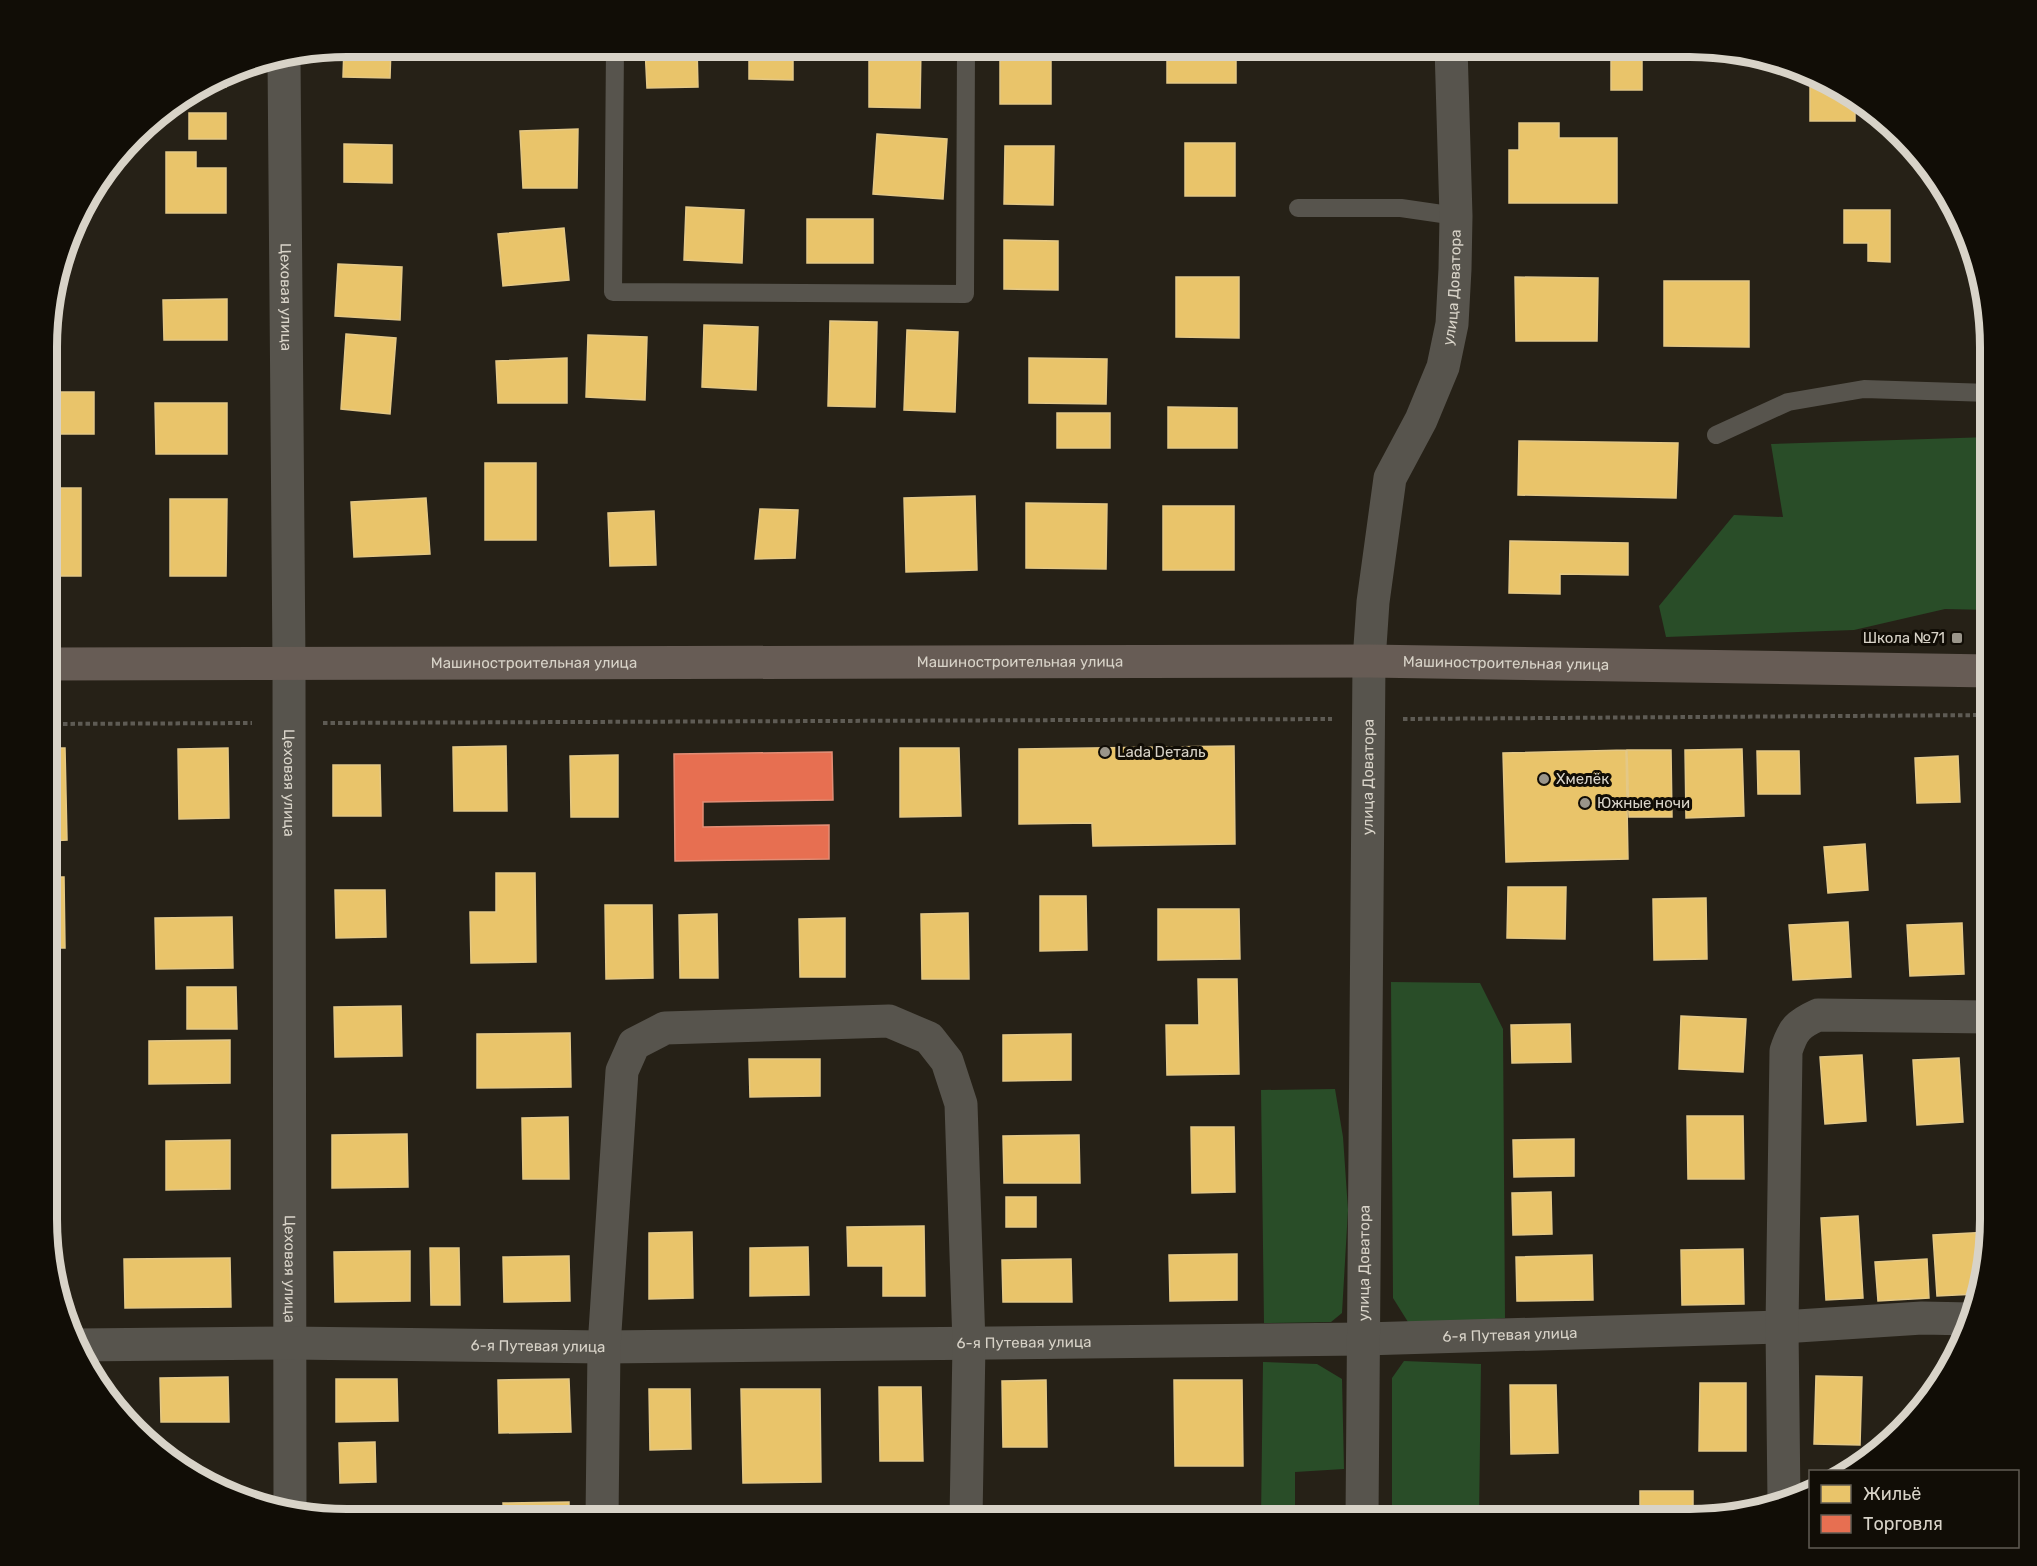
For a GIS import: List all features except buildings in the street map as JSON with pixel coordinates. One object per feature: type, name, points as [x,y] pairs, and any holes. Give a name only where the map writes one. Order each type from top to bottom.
[{"type":"main road","name":"Машиностроительная улица","points":[[57,663],[1369,660],[1980,671]]},
{"type":"street","name":"улица Доватора","points":[[1362,1509],[1369,660],[1373,602],[1390,478],[1422,420],[1439,378],[1452,324],[1456,216],[1451,57]]},
{"type":"street","name":"Цеховая улица","points":[[284,64],[289,664],[290,1503]]},
{"type":"street","points":[[1784,1494],[1782,1327],[1786,1051],[1791,1034],[1802,1022],[1818,1015],[1980,1017]]},
{"type":"street","points":[[602,1509],[604,1347],[622,1071],[634,1044],[665,1028],[889,1021],[929,1038],[948,1061],[961,1104],[969,1344],[966,1509]]},
{"type":"street","name":"6-я Путевая улица","points":[[86,1345],[290,1343],[604,1347],[1364,1339],[1782,1327],[1922,1318],[1962,1319]]},
{"type":"lane","points":[[615,57],[613,291],[953,294],[965,294],[966,57]]},
{"type":"lane","points":[[1298,208],[1401,207],[1456,216]]},
{"type":"lane","points":[[1716,435],[1788,402],[1864,389],[1980,393]]},
{"type":"path","points":[[57,724],[1980,715]]},
{"type":"green space","points":[[1980,437],[1980,610],[1945,609],[1854,630],[1666,637],[1659,606],[1734,515],[1783,517],[1771,444]]},
{"type":"green space","points":[[1391,982],[1480,983],[1503,1029],[1505,1318],[1429,1325],[1408,1322],[1393,1298]]},
{"type":"green space","points":[[1335,1089],[1343,1137],[1348,1210],[1342,1313],[1331,1322],[1264,1323],[1261,1090]]},
{"type":"green space","points":[[1404,1361],[1481,1364],[1479,1509],[1392,1509],[1392,1378]]},
{"type":"green space","points":[[1263,1362],[1317,1364],[1342,1379],[1344,1469],[1295,1472],[1295,1509],[1261,1509]]},
{"type":"place","name":"Школа №71","points":[[1957,638]]},
{"type":"place","name":"Lada Dеталь","points":[[1105,752]]},
{"type":"place","name":"Хмелёк","points":[[1544,779]]},
{"type":"place","name":"Южные ночи","points":[[1585,803]]}]
